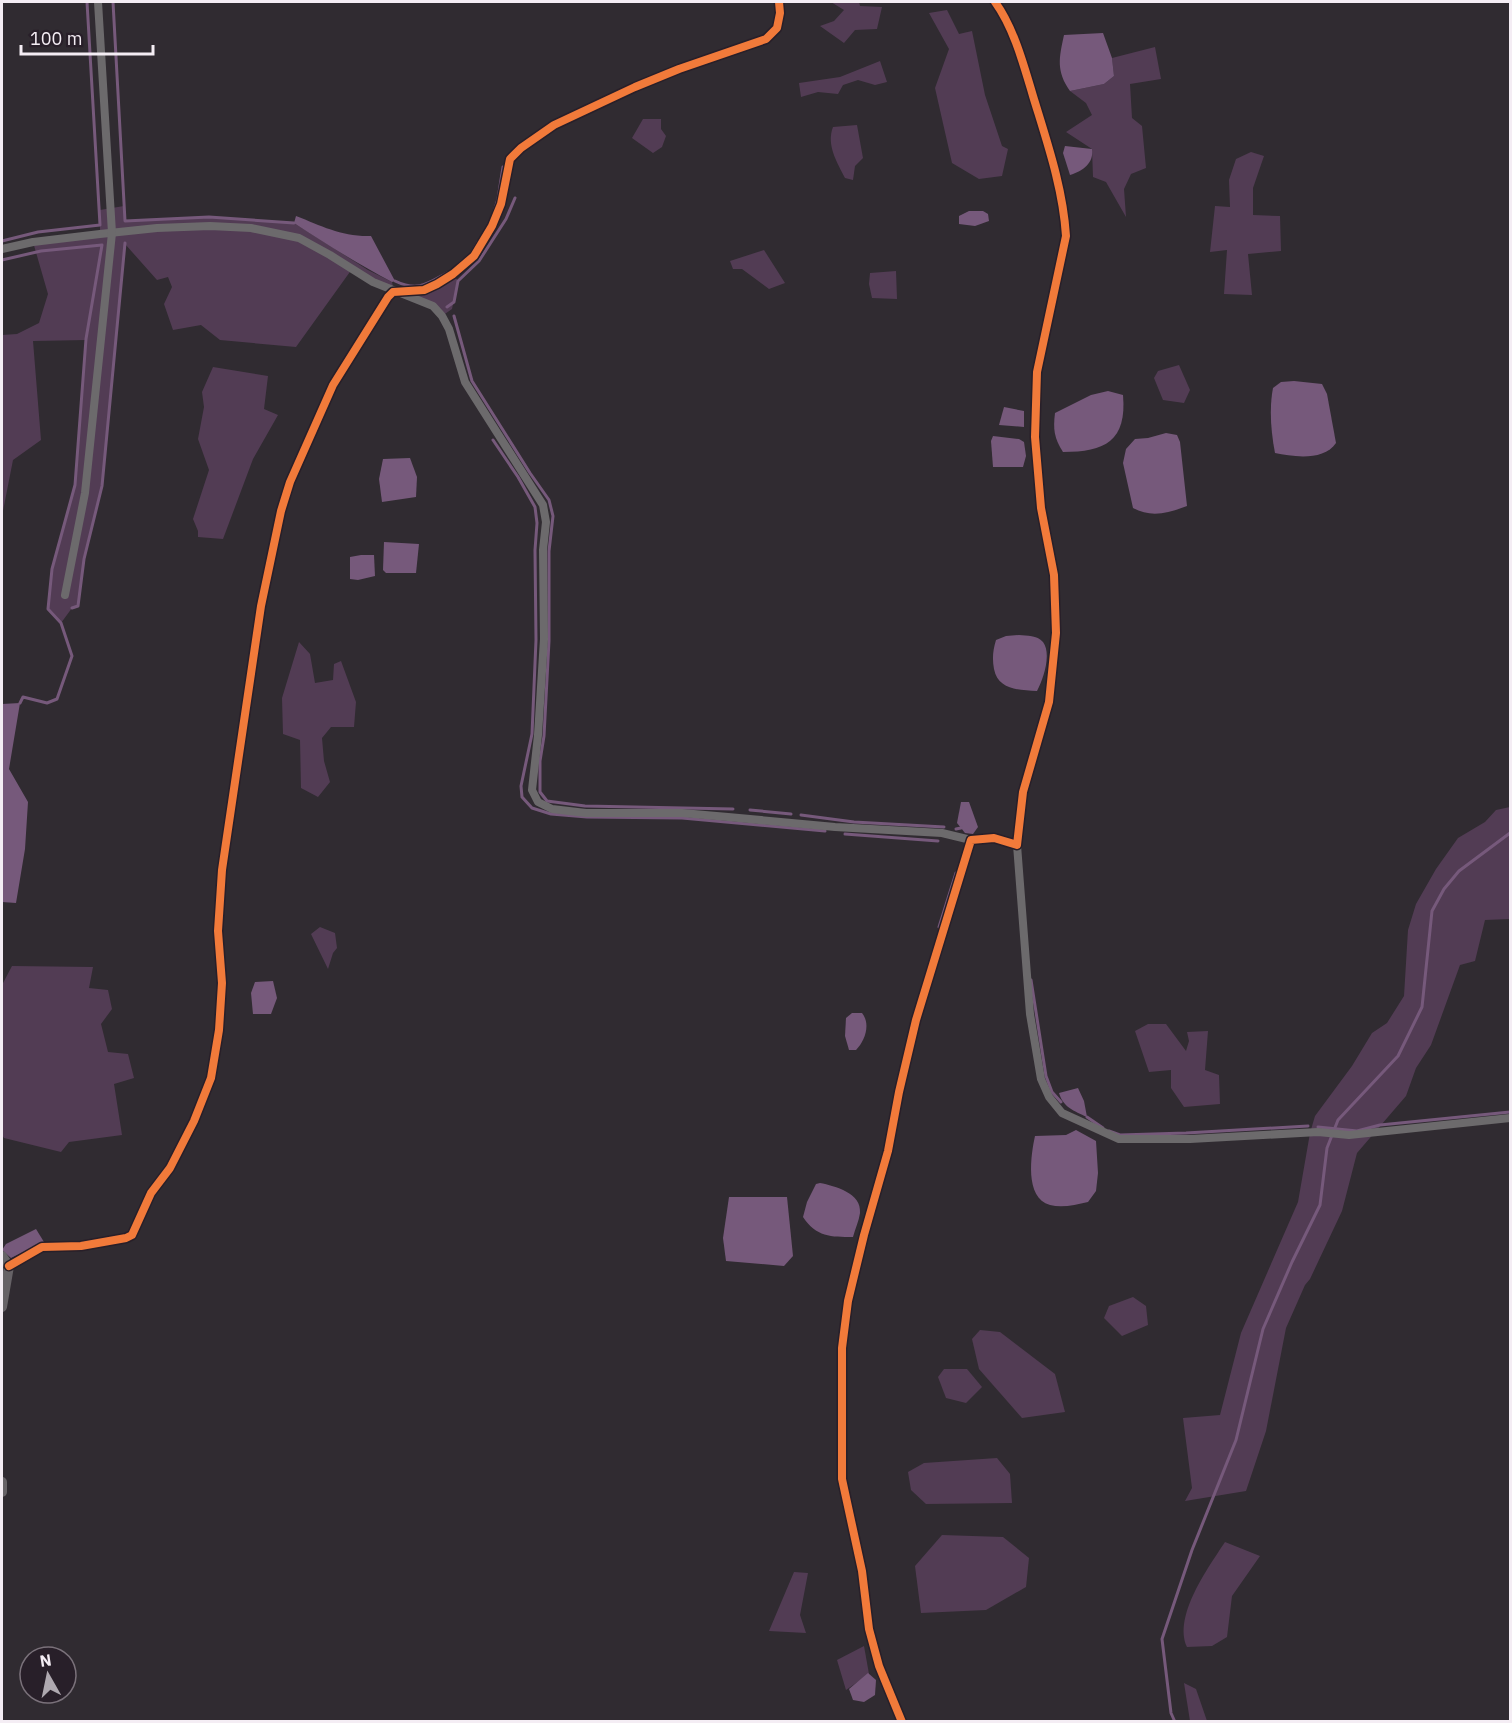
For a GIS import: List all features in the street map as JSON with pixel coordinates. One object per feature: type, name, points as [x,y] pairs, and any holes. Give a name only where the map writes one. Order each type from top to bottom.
[{"type":"street","points":[[65,595],[85,493],[112,233],[98,2]]},
{"type":"street","points":[[9,1266],[42,1247],[81,1246],[132,1235],[151,1193],[170,1168],[194,1121],[211,1078],[219,1030],[222,983],[218,930],[222,870],[261,606],[281,511],[290,482],[333,385],[393,292],[424,290],[453,274],[474,256],[492,226],[501,204],[505,174],[510,159],[521,148],[554,125],[635,87],[766,39],[777,28],[780,13],[779,2]]},
{"type":"street","points":[[995,2],[1021,57],[1051,155],[1065,214],[1066,236],[1037,372],[1035,437],[1041,508],[1054,575],[1056,633],[1048,702],[1023,792],[1017,845],[1030,1014],[1041,1079],[1049,1097],[1062,1113],[1119,1139],[1190,1139],[1318,1132],[1348,1135],[1510,1119]]},
{"type":"street","points":[[2,249],[33,242],[157,228],[210,226],[251,228],[299,238],[373,282],[393,292],[433,306],[450,329],[465,382],[543,505],[546,522],[543,550],[544,639],[532,790],[538,802],[552,809],[586,813],[681,813],[835,827],[942,833],[971,840],[994,838],[1017,845]]},
{"type":"street","points":[[902,1722],[879,1666],[869,1629],[862,1571],[842,1479],[842,1348],[848,1301],[888,1151],[916,1020],[971,840]]},
{"type":"street","points":[[2,1256],[9,1266],[2,1307]]},
{"type":"street","points":[[2,1482],[2,1492]]},
{"type":"shaded area","points":[[831,2],[859,2],[860,6],[882,7],[877,29],[855,30],[844,43],[820,26],[834,21],[844,10]]},
{"type":"shaded area","points":[[947,10],[959,34],[972,31],[985,95],[1002,146],[1008,149],[1002,176],[979,179],[952,163],[935,88],[949,49],[929,13]]},
{"type":"shaded area","points":[[1103,33],[1112,58],[1114,76],[1104,84],[1070,91],[1062,77],[1060,64],[1064,35]]},
{"type":"shaded area","points":[[1155,47],[1161,79],[1130,84],[1132,118],[1142,126],[1146,168],[1131,174],[1124,189],[1126,217],[1106,182],[1093,177],[1092,149],[1066,132],[1092,115],[1086,103],[1070,91],[1104,84],[1114,76],[1112,58]]},
{"type":"shaded area","points":[[880,61],[887,82],[875,85],[858,80],[843,85],[838,94],[818,92],[801,97],[799,83],[840,77]]},
{"type":"shaded area","points":[[643,119],[661,119],[661,129],[666,136],[662,147],[653,153],[632,138]]},
{"type":"shaded area","points":[[857,125],[863,158],[855,166],[853,180],[845,178],[839,166],[833,153],[831,134],[833,127]]},
{"type":"shaded area","points":[[1065,146],[1092,149],[1087,166],[1070,175],[1063,153]]},
{"type":"shaded area","points":[[1251,152],[1264,156],[1253,188],[1253,215],[1280,216],[1281,251],[1248,254],[1252,295],[1224,294],[1227,250],[1210,252],[1215,206],[1230,207],[1229,180],[1236,159]]},
{"type":"shaded area","points":[[124,206],[126,221],[209,217],[294,223],[368,270],[392,282],[394,292],[352,269],[296,347],[220,340],[201,325],[173,330],[164,304],[172,287],[168,277],[157,280],[125,244],[102,486],[84,559],[78,606],[72,608],[61,623],[48,609],[52,569],[75,485],[86,340],[33,341],[41,440],[13,460],[2,516],[2,335],[17,334],[39,323],[48,294],[33,242],[100,234],[100,210]]},
{"type":"shaded area","points":[[969,211],[983,211],[988,214],[989,221],[975,226],[959,224],[959,216]]},
{"type":"shaded area","points":[[296,216],[341,233],[371,236],[395,281],[392,282],[367,268],[294,223]]},
{"type":"shaded area","points":[[764,250],[785,283],[769,289],[742,269],[733,269],[730,261]]},
{"type":"shaded area","points":[[896,271],[897,299],[872,298],[869,284],[870,273]]},
{"type":"shaded area","points":[[453,274],[458,281],[452,309],[442,316],[424,304],[395,292],[424,290]]},
{"type":"shaded area","points":[[1179,365],[1190,390],[1184,403],[1163,400],[1154,378],[1158,371]]},
{"type":"shaded area","points":[[213,367],[268,376],[264,409],[278,415],[253,459],[223,539],[198,537],[193,519],[209,470],[198,439],[204,407],[202,392]]},
{"type":"shaded area","points":[[1281,382],[1322,384],[1327,394],[1336,443],[1324,453],[1291,456],[1275,453],[1271,420],[1273,388]]},
{"type":"shaded area","points":[[1108,391],[1123,395],[1123,411],[1117,433],[1110,441],[1091,450],[1063,452],[1055,433],[1055,413],[1091,395]]},
{"type":"shaded area","points":[[1004,407],[1024,411],[1024,427],[999,425]]},
{"type":"shaded area","points":[[1166,433],[1177,435],[1180,442],[1187,506],[1174,511],[1146,513],[1133,508],[1123,463],[1126,449],[1135,439]]},
{"type":"shaded area","points":[[993,436],[1019,439],[1024,442],[1026,456],[1023,467],[993,467],[991,441]]},
{"type":"shaded area","points":[[410,458],[417,477],[416,497],[382,502],[379,479],[383,459]]},
{"type":"shaded area","points":[[384,542],[419,544],[416,573],[386,573],[383,570]]},
{"type":"shaded area","points":[[374,555],[375,576],[358,580],[350,579],[350,557]]},
{"type":"shaded area","points":[[1019,635],[1038,638],[1046,647],[1046,667],[1037,691],[1010,688],[996,676],[993,654],[996,640]]},
{"type":"shaded area","points":[[299,642],[310,654],[315,683],[333,680],[334,664],[341,661],[356,702],[354,727],[331,727],[322,738],[324,761],[330,782],[318,797],[301,788],[300,740],[283,734],[282,698]]},
{"type":"shaded area","points":[[20,703],[9,769],[28,802],[25,849],[16,903],[2,902],[2,704]]},
{"type":"shaded area","points":[[961,802],[969,802],[978,827],[973,834],[965,833],[957,823]]},
{"type":"shaded area","points":[[1510,807],[1510,919],[1485,920],[1475,961],[1460,965],[1431,1045],[1416,1068],[1406,1096],[1357,1153],[1342,1211],[1286,1328],[1266,1431],[1246,1491],[1185,1501],[1192,1488],[1183,1418],[1220,1415],[1241,1333],[1298,1202],[1315,1116],[1352,1066],[1372,1033],[1387,1023],[1404,996],[1408,930],[1416,904],[1436,869],[1458,838],[1485,822],[1496,810]]},
{"type":"shaded area","points":[[320,927],[335,933],[337,948],[328,969],[311,934]]},
{"type":"shaded area","points":[[12,966],[93,967],[89,988],[108,990],[112,1009],[101,1024],[108,1052],[128,1054],[134,1078],[114,1084],[122,1135],[69,1142],[61,1152],[4,1138],[2,1135],[2,985]]},
{"type":"shaded area","points":[[273,981],[277,998],[271,1014],[253,1014],[251,993],[255,982]]},
{"type":"shaded area","points":[[852,1013],[862,1013],[866,1022],[864,1037],[856,1050],[849,1050],[845,1036],[846,1018]]},
{"type":"shaded area","points":[[1148,1024],[1166,1024],[1186,1051],[1189,1041],[1187,1032],[1208,1031],[1205,1070],[1219,1075],[1220,1104],[1184,1107],[1171,1088],[1171,1070],[1149,1072],[1135,1031]]},
{"type":"shaded area","points":[[1078,1088],[1084,1101],[1087,1117],[1066,1105],[1059,1093]]},
{"type":"shaded area","points":[[1076,1130],[1096,1141],[1098,1173],[1096,1191],[1088,1202],[1064,1206],[1050,1205],[1036,1194],[1033,1185],[1031,1164],[1035,1136],[1066,1135]]},
{"type":"shaded area","points":[[816,1184],[833,1186],[857,1200],[860,1213],[853,1237],[838,1237],[819,1232],[813,1229],[803,1217]]},
{"type":"shaded area","points":[[729,1197],[787,1197],[793,1256],[784,1266],[726,1261],[723,1238]]},
{"type":"shaded area","points":[[36,1229],[44,1242],[11,1258],[2,1250],[6,1244]]},
{"type":"shaded area","points":[[1133,1297],[1146,1306],[1148,1325],[1122,1336],[1104,1318],[1109,1306]]},
{"type":"shaded area","points":[[980,1330],[1000,1332],[1055,1374],[1065,1412],[1022,1418],[979,1369],[972,1339]]},
{"type":"shaded area","points":[[944,1369],[967,1369],[982,1387],[966,1403],[946,1398],[938,1377]]},
{"type":"shaded area","points":[[997,1458],[1010,1474],[1012,1503],[926,1504],[911,1490],[908,1472],[924,1463]]},
{"type":"shaded area","points":[[942,1535],[1003,1537],[1029,1558],[1026,1587],[986,1610],[921,1613],[915,1566]]},
{"type":"shaded area","points":[[1225,1542],[1260,1556],[1232,1596],[1227,1637],[1212,1646],[1187,1647],[1184,1635],[1188,1607],[1202,1578]]},
{"type":"shaded area","points":[[794,1572],[808,1573],[800,1615],[806,1633],[769,1631]]},
{"type":"shaded area","points":[[864,1646],[869,1674],[846,1690],[837,1660]]},
{"type":"shaded area","points":[[868,1673],[876,1680],[875,1695],[864,1702],[853,1700],[849,1689]]},
{"type":"shaded area","points":[[1184,1683],[1196,1689],[1207,1721],[1190,1721]]},
{"type":"waterway","points":[[2,241],[38,232],[100,225],[87,2]]},
{"type":"waterway","points":[[113,2],[125,221],[209,217],[294,223]]},
{"type":"waterway","points":[[494,212],[503,167]]},
{"type":"waterway","points":[[447,307],[454,302],[458,281],[479,261],[506,219],[515,198]]},
{"type":"waterway","points":[[459,264],[471,254],[478,242]]},
{"type":"waterway","points":[[72,608],[78,606],[84,559],[102,486],[125,243]]},
{"type":"waterway","points":[[2,260],[41,251],[102,245],[86,339],[75,485],[52,569],[48,609],[61,623],[72,656],[57,699],[47,703],[23,697],[20,703]]},
{"type":"waterway","points":[[395,281],[416,286],[428,283],[447,273]]},
{"type":"waterway","points":[[454,316],[472,381],[549,500],[553,516],[549,551],[549,641],[544,736],[540,761],[540,792],[547,801],[585,806],[733,809]]},
{"type":"waterway","points":[[493,440],[535,507],[537,523],[532,734],[521,786],[522,797],[532,808],[551,814],[587,817],[682,818],[825,831]]},
{"type":"waterway","points":[[750,810],[791,814]]},
{"type":"waterway","points":[[801,815],[854,822],[944,827]]},
{"type":"waterway","points":[[956,829],[961,828]]},
{"type":"waterway","points":[[1175,1722],[1171,1713],[1162,1639],[1192,1550],[1236,1440],[1263,1329],[1320,1205],[1327,1148],[1338,1120],[1398,1056],[1422,1007],[1432,911],[1444,889],[1459,871],[1510,833]]},
{"type":"waterway","points":[[845,834],[938,841]]},
{"type":"waterway","points":[[939,927],[956,873]]},
{"type":"waterway","points":[[1031,980],[1046,1076],[1052,1092],[1061,1102]]},
{"type":"waterway","points":[[1318,1127],[1357,1131],[1380,1125],[1510,1112]]},
{"type":"waterway","points":[[1087,1117],[1103,1128]]},
{"type":"waterway","points":[[1109,1131],[1120,1135],[1308,1126]]},
{"type":"cycle path","points":[[9,1266],[42,1247],[81,1246],[132,1235],[151,1193],[170,1168],[194,1121],[211,1078],[219,1030],[222,983],[218,931],[222,870],[261,606],[281,511],[290,482],[333,385],[393,292],[424,290],[453,274],[474,256],[492,226],[501,204],[510,159],[521,148],[554,125],[635,87],[766,39],[777,28],[780,13],[779,2]]},
{"type":"cycle path","points":[[902,1722],[879,1666],[869,1629],[862,1571],[842,1479],[842,1348],[848,1301],[888,1151],[916,1020],[971,840],[994,838],[1017,845],[1023,792],[1049,702],[1056,633],[1054,575],[1041,508],[1035,437],[1037,372],[1066,236],[1062,200],[1054,165],[1013,35],[995,2]]}]
